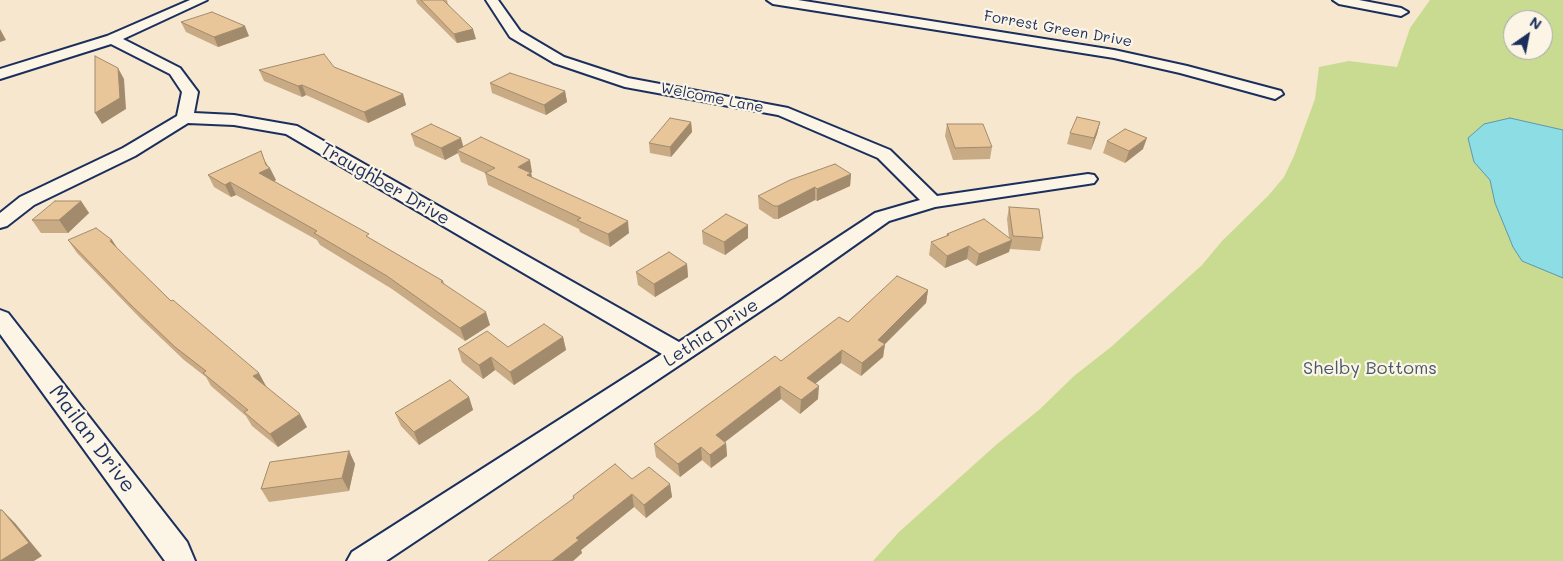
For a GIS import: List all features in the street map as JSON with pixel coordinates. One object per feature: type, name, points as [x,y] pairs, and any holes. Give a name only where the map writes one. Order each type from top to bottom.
[{"type":"street","points":[[0,74],[112,39],[201,0]]},
{"type":"street","name":"Welcome Lane","points":[[492,0],[515,34],[559,60],[625,82],[782,111],[884,154],[933,202]]},
{"type":"street","name":"Forrest Green Drive","points":[[773,0],[1114,54],[1182,69],[1275,94]]},
{"type":"street","points":[[1339,0],[1401,12]]},
{"type":"street","points":[[0,222],[27,201],[129,152],[184,118],[190,92],[175,71],[112,39]]},
{"type":"street","name":"Traughber Drive","points":[[184,118],[234,120],[290,130],[679,353]]},
{"type":"street","name":"Lethia Drive","points":[[362,561],[772,293],[882,217],[933,202],[1088,179]]},
{"type":"street","name":"Mailan Drive","points":[[0,318],[177,551],[180,561]]},
{"type":"green space","name":"Shelby Bottoms","points":[[1430,0],[1563,0],[1563,561],[873,561],[899,532],[1202,265],[1222,241],[1268,196],[1284,177],[1294,156],[1315,99],[1319,67],[1349,61],[1397,67],[1410,28]]},
{"type":"water","points":[[1510,118],[1563,130],[1563,278],[1522,261],[1513,247],[1495,203],[1490,180],[1474,162],[1468,138],[1484,124]]},
{"type":"building","points":[[421,0],[443,0],[473,29],[454,34]]},
{"type":"building","points":[[212,12],[245,26],[214,37],[181,22]]},
{"type":"building","points":[[324,54],[334,67],[403,94],[364,112],[302,85],[298,86],[259,70]]},
{"type":"building","points":[[95,56],[118,68],[120,98],[95,113]]},
{"type":"building","points":[[510,73],[565,91],[544,105],[490,83]]},
{"type":"building","points":[[1077,117],[1100,122],[1094,138],[1070,133]]},
{"type":"building","points":[[670,118],[691,122],[670,147],[649,143]]},
{"type":"building","points":[[431,124],[461,138],[441,148],[411,134]]},
{"type":"building","points":[[947,124],[983,124],[992,147],[955,148]]},
{"type":"building","points":[[1125,129],[1147,138],[1129,151],[1107,141]]},
{"type":"building","points":[[481,137],[530,160],[518,167],[531,173],[527,175],[628,221],[608,234],[577,220],[581,218],[485,173],[495,168],[457,150]]},
{"type":"building","points":[[261,151],[266,165],[270,168],[259,173],[369,234],[366,236],[443,281],[441,282],[486,312],[460,328],[387,276],[314,233],[317,231],[230,182],[225,185],[208,175]]},
{"type":"building","points":[[835,164],[851,174],[817,189],[815,187],[778,206],[774,206],[758,196],[790,180]]},
{"type":"building","points":[[55,201],[81,201],[59,220],[32,220]]},
{"type":"building","points":[[1009,207],[1039,209],[1043,238],[1013,236]]},
{"type":"building","points":[[726,214],[748,225],[724,242],[702,231]]},
{"type":"building","points":[[984,219],[1012,240],[979,254],[969,246],[947,256],[931,242],[949,235],[947,234]]},
{"type":"building","points":[[96,228],[112,240],[110,241],[171,301],[173,300],[259,373],[253,376],[300,414],[270,434],[244,412],[248,410],[203,373],[206,371],[175,347],[68,240]]},
{"type":"building","points":[[669,252],[687,264],[654,284],[636,272]]},
{"type":"building","points":[[897,276],[928,290],[878,340],[885,344],[862,363],[842,350],[807,378],[819,386],[801,400],[780,386],[716,435],[726,443],[710,455],[701,447],[678,464],[654,444],[775,356],[781,361],[839,317],[848,322]]},
{"type":"building","points":[[544,324],[563,337],[510,372],[491,357],[479,365],[458,349],[487,331],[508,347]]},
{"type":"building","points":[[450,380],[469,397],[414,432],[395,413]]},
{"type":"building","points":[[349,451],[342,478],[261,489],[270,462]]},
{"type":"building","points":[[615,464],[632,479],[649,467],[670,484],[644,505],[632,494],[576,538],[579,540],[552,561],[488,561],[574,498],[573,496]]},
{"type":"building","points":[[0,510],[2,510],[29,543],[0,561]]}]
